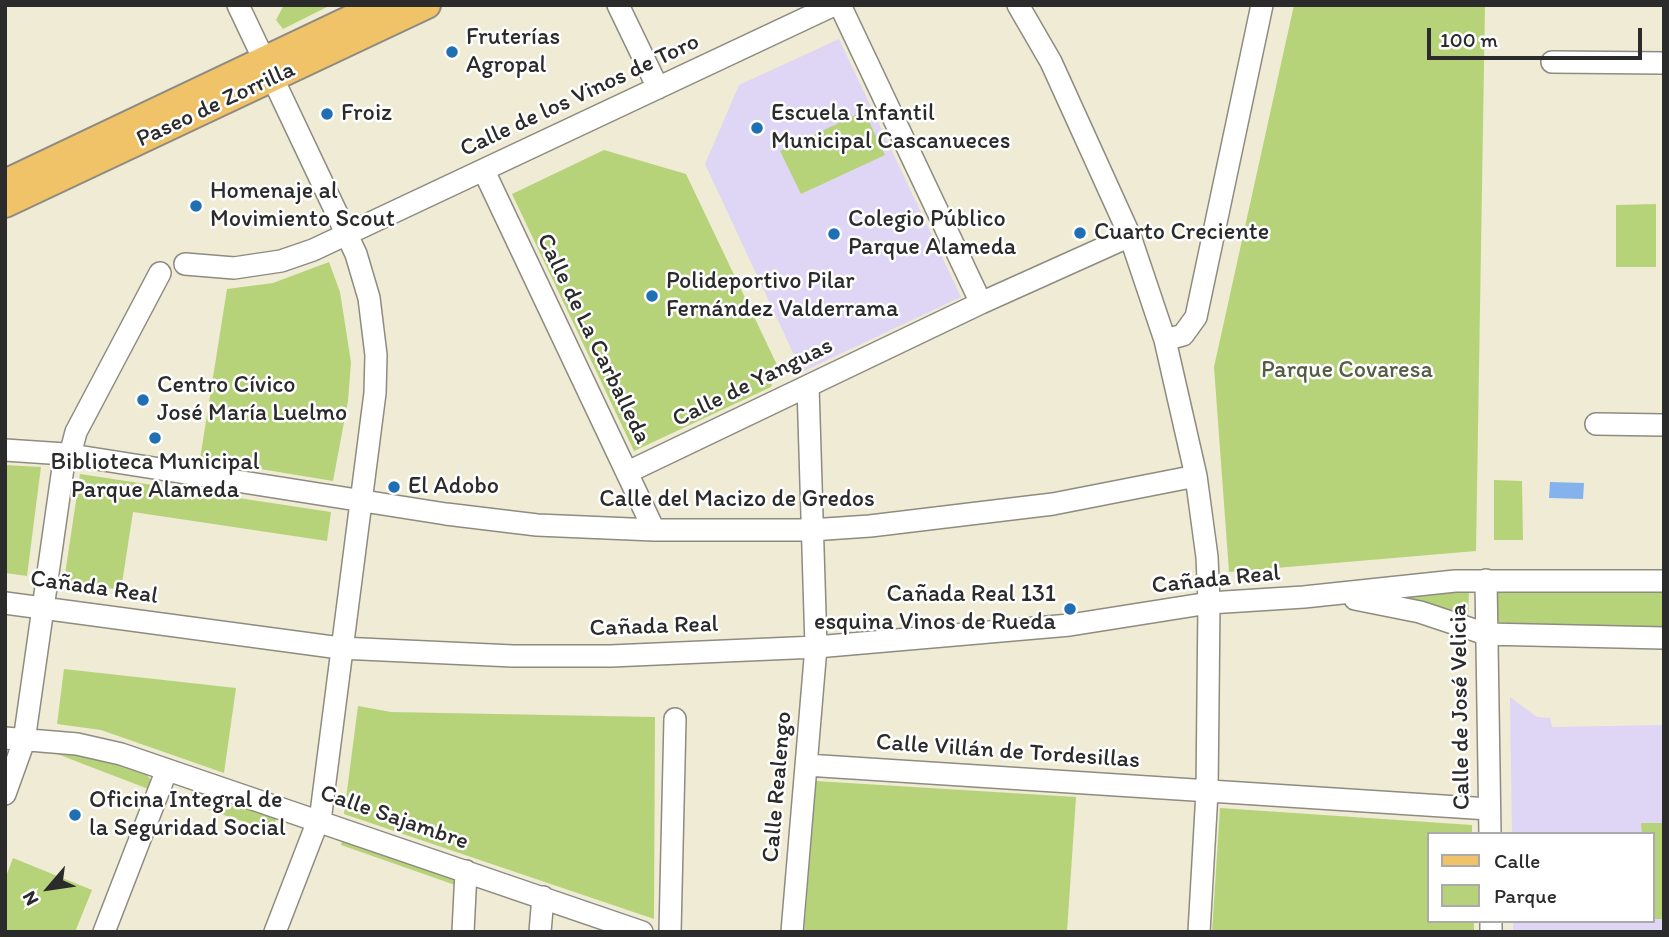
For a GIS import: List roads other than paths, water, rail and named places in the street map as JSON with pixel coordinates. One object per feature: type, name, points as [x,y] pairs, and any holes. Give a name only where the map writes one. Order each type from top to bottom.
[{"type":"main road","name":"Paseo de Zorrilla","points":[[5,204],[268,70],[380,5]]},
{"type":"main road","name":"Paseo de Zorrilla","points":[[5,183],[427,5]]},
{"type":"street","points":[[238,5],[348,236],[369,298],[376,355],[375,393],[319,820],[275,932]]},
{"type":"street","points":[[618,5],[658,88]]},
{"type":"street","name":"Calle de los Vinos de Toro","points":[[185,264],[234,268],[281,261],[348,236],[834,5]]},
{"type":"street","points":[[840,5],[981,303]]},
{"type":"street","points":[[1018,5],[1051,62],[1130,236],[1166,340],[1196,476],[1207,558],[1209,603],[1207,792],[1199,932]]},
{"type":"street","points":[[1166,340],[1183,335],[1195,317],[1262,5]]},
{"type":"street","points":[[1552,62],[1664,63]]},
{"type":"street","name":"Calle de La Carballeda","points":[[484,171],[654,530]]},
{"type":"street","name":"Calle de Yanguas","points":[[628,472],[981,303],[1130,236]]},
{"type":"street","points":[[5,794],[44,607],[68,454],[76,432],[160,273]]},
{"type":"street","name":"Calle Realengo","points":[[792,932],[816,647],[808,386]]},
{"type":"street","points":[[1596,424],[1664,425]]},
{"type":"street","name":"Calle del Macizo de Gredos","points":[[5,450],[68,454],[360,502],[537,524],[654,530],[811,530],[1008,511],[1196,476]]},
{"type":"street","name":"Cañada Real","points":[[5,603],[340,648],[513,656],[611,656],[816,647],[1070,625],[1209,603],[1486,580],[1664,581]]},
{"type":"street","name":"Calle de José Velicia","points":[[1486,580],[1490,832]]},
{"type":"street","name":"Cañada Real","points":[[1304,597],[1363,599],[1420,612],[1486,634],[1664,638]]},
{"type":"street","points":[[670,932],[675,719]]},
{"type":"street","name":"Calle Sajambre","points":[[15,739],[95,747],[319,820],[642,932]]},
{"type":"street","name":"Calle Villán de Tordesillas","points":[[806,765],[1489,809]]},
{"type":"street","points":[[104,932],[166,772]]},
{"type":"street","points":[[463,932],[466,871]]},
{"type":"street","points":[[540,932],[543,897]]},
{"type":"water","points":[[1550,482],[1584,483],[1583,499],[1549,498]]},
{"type":"place","name":"Fruterías Agropal","points":[[452,52]]},
{"type":"place","name":"Froiz","points":[[327,114]]},
{"type":"place","name":"Escuela Infantil Municipal Cascanueces","points":[[757,128]]},
{"type":"place","name":"Homenaje al Movimiento Scout","points":[[196,206]]},
{"type":"place","name":"Cuarto Creciente","points":[[1080,233]]},
{"type":"place","name":"Colegio Público Parque Alameda","points":[[834,234]]},
{"type":"place","name":"Polideportivo Pilar Fernández Valderrama","points":[[652,296]]},
{"type":"place","name":"Centro Cívico José María Luelmo","points":[[143,400]]},
{"type":"place","name":"Biblioteca Municipal Parque Alameda","points":[[155,438]]},
{"type":"place","name":"El Adobo","points":[[394,487]]},
{"type":"place","name":"Cañada Real 131 esquina Vinos de Rueda","points":[[1070,609]]},
{"type":"place","name":"Oficina Integral de la Seguridad Social","points":[[75,815]]},
{"type":"park label","name":"Parque Covaresa","points":[[1347,371]]}]
